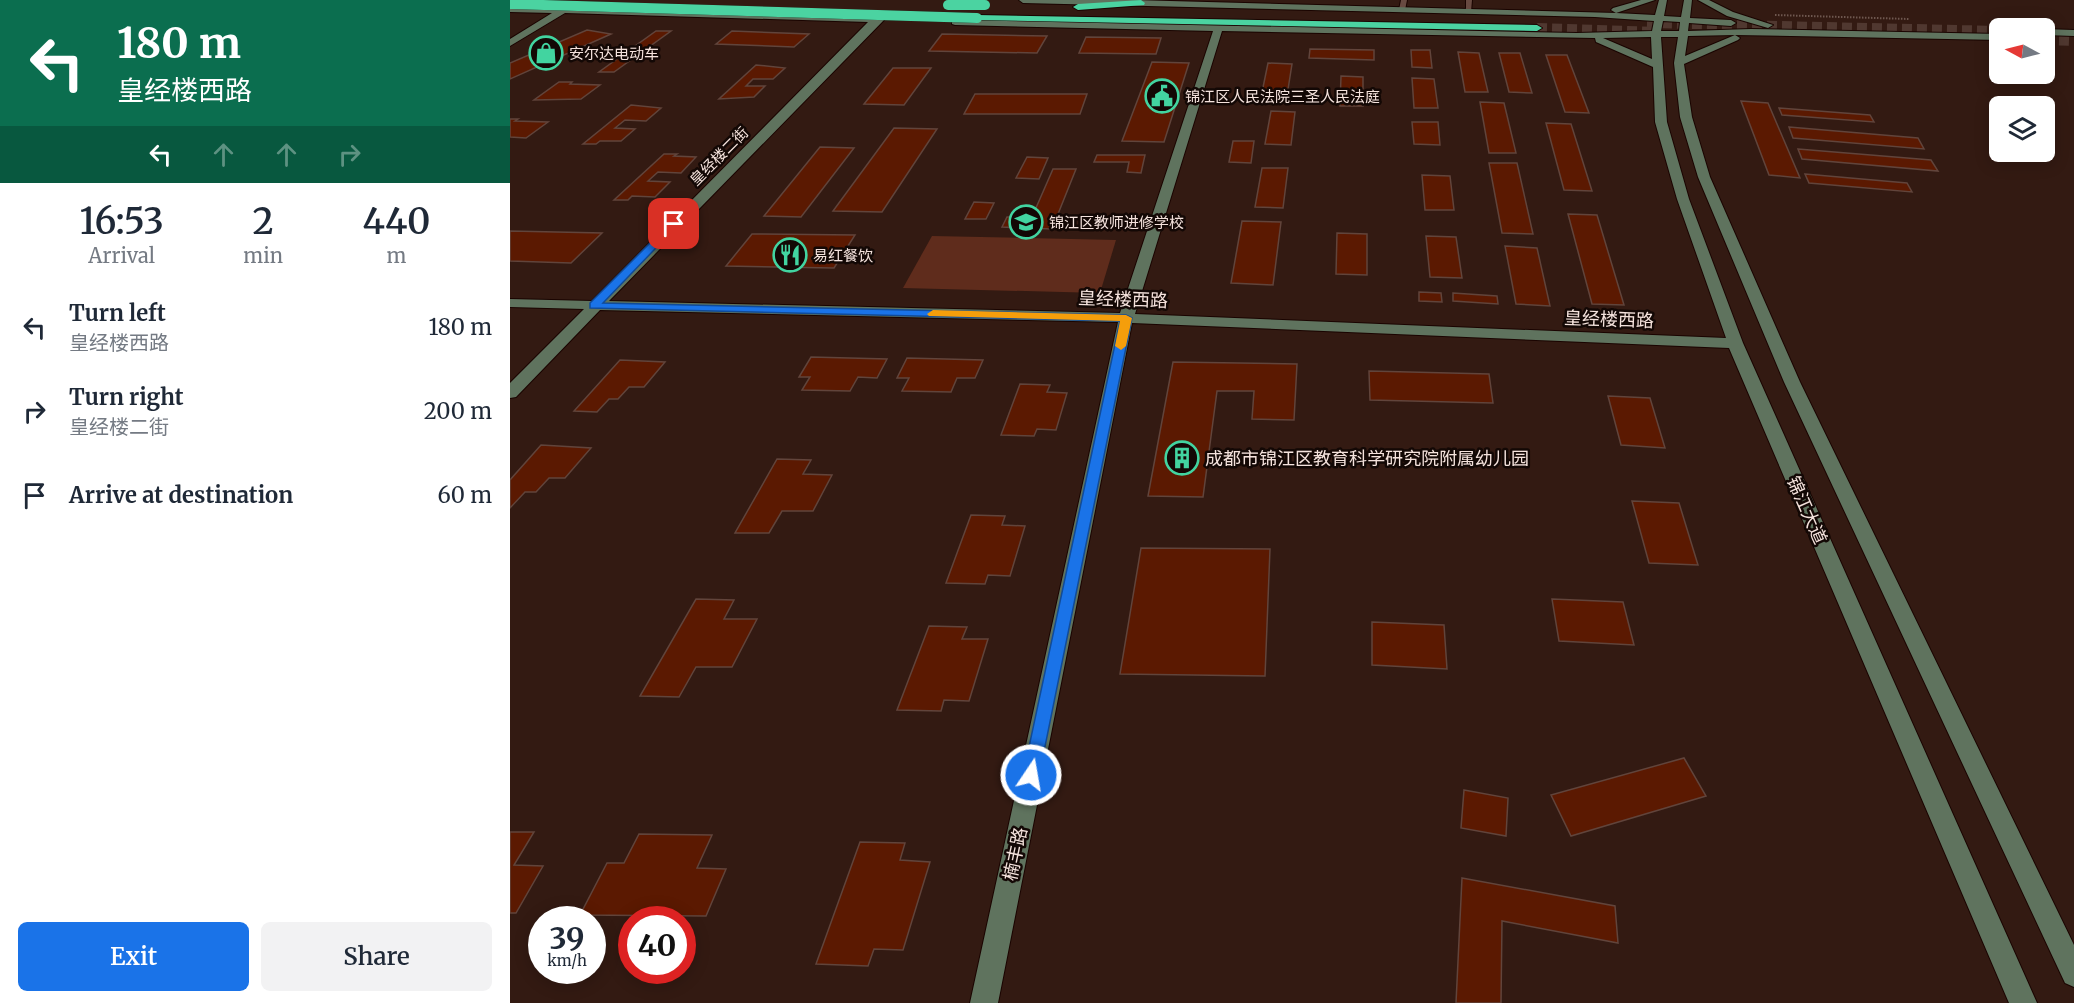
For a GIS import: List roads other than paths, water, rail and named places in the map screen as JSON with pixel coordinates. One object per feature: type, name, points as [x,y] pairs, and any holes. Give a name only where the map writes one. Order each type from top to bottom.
[{"type":"highway","points":[[630,0],[819,3]]},
{"type":"highway","points":[[1078,7],[1141,3]]},
{"type":"highway","points":[[938,4],[997,6]]},
{"type":"highway","points":[[510,6],[549,5],[977,18],[1538,24],[1008,6]]},
{"type":"highway","points":[[977,18],[1074,25]]},
{"type":"main road","points":[[510,43],[579,0]]},
{"type":"main road","points":[[681,0],[670,6],[676,12],[694,16]]},
{"type":"main road","points":[[1023,0],[1403,5],[1469,11],[1594,14],[1657,27],[1751,32],[1989,37]]},
{"type":"main road","points":[[1594,14],[1634,7],[1651,0]]},
{"type":"main road","name":"锦江大道","points":[[1663,0],[1657,27],[1656,65],[1664,133],[1683,199],[1735,343],[2023,1003]]},
{"type":"main road","points":[[1688,0],[1679,63],[1686,117],[1704,177],[1797,393],[2074,974]]},
{"type":"main road","points":[[1702,0],[1730,14],[1768,25]]},
{"type":"main road","points":[[510,6],[562,11],[694,16],[1559,35],[1598,39],[1656,65]]},
{"type":"main road","points":[[1549,13],[1568,25],[1567,31],[1559,35]]},
{"type":"main road","name":"皇经楼二街","points":[[510,393],[876,20]]},
{"type":"main road","points":[[1577,36],[1657,27],[1989,26]]},
{"type":"main road","name":"楠丰路","points":[[984,1003],[1126,318],[1218,29]]},
{"type":"main road","points":[[2055,29],[2074,33]]},
{"type":"main road","points":[[1679,63],[1751,32]]},
{"type":"main road","points":[[2055,38],[2074,39]]},
{"type":"main road","name":"皇经楼西路","points":[[510,303],[1126,318],[1735,343]]},
{"type":"lane","points":[[1469,0],[1469,11]]},
{"type":"tunnel","points":[[1647,23],[1989,31]]},
{"type":"tunnel","points":[[1537,28],[1661,32]]},
{"type":"tunnel","points":[[2055,40],[2074,41]]},
{"type":"place","name":"安尔达电动车","points":[[546,53]]},
{"type":"place","name":"锦江区人民法院三圣人民法庭","points":[[1162,96]]},
{"type":"place","name":"锦江区教师进修学校","points":[[1026,222]]},
{"type":"place","name":"易红餐饮","points":[[790,255]]},
{"type":"place","name":"成都市锦江区教育科学研究院附属幼儿园","points":[[1182,458]]}]
